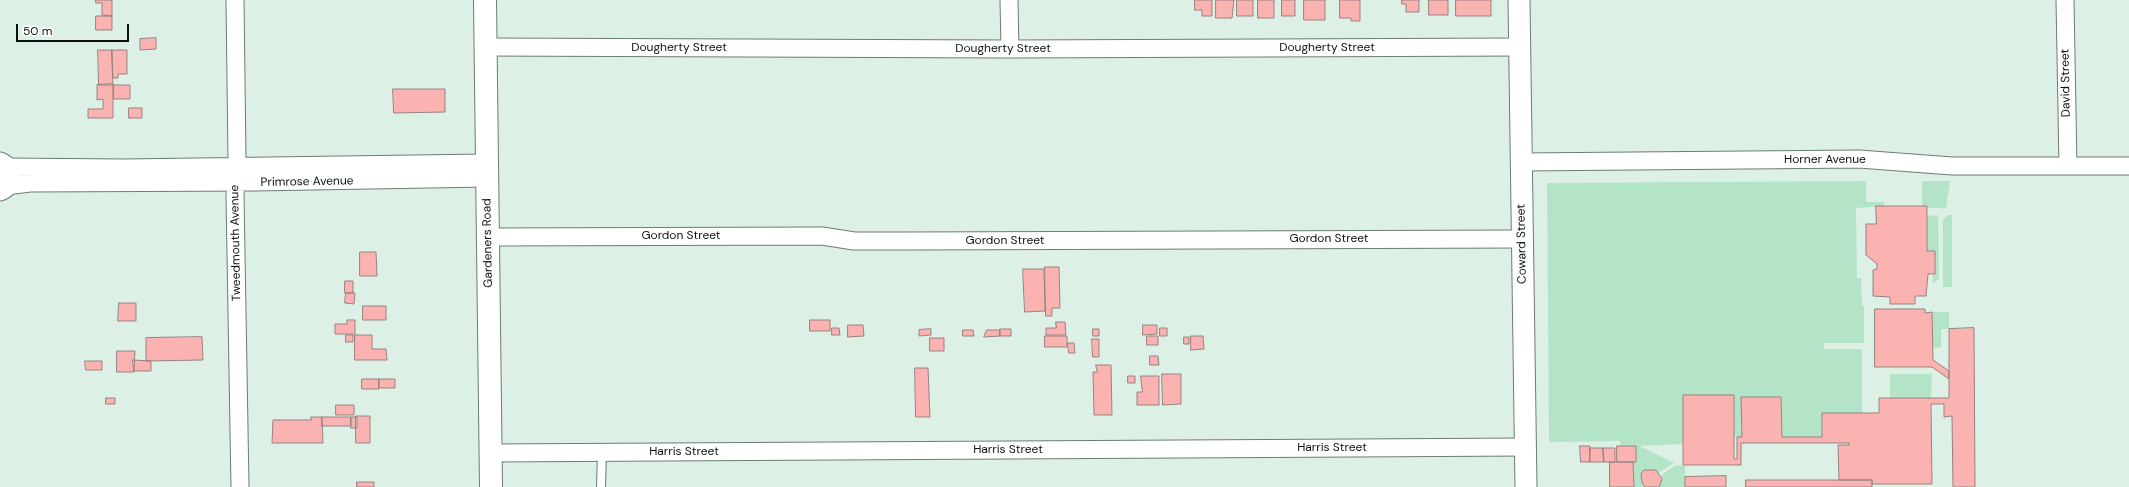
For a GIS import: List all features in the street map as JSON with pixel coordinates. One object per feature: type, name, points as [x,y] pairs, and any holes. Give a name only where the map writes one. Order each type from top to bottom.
[{"type":"main road","name":"Gardeners Road","points":[[485,0],[491,487]]},
{"type":"street","name":"Tweedmouth Avenue","points":[[235,0],[240,487]]},
{"type":"street","points":[[1009,0],[1010,49]]},
{"type":"street","name":"Coward Street","points":[[1519,0],[1526,487]]},
{"type":"street","name":"David Street","points":[[2065,0],[2068,166]]},
{"type":"street","name":"Dougherty Street","points":[[485,47],[1010,49],[1520,47]]},
{"type":"street","name":"Horner Avenue","points":[[1521,162],[1859,159],[1952,166],[2129,166]]},
{"type":"street","name":"Primrose Avenue","points":[[3,177],[487,171]]},
{"type":"street","name":"Gordon Street","points":[[488,237],[822,236],[854,241],[1522,238]]},
{"type":"street","name":"Harris Street","points":[[491,453],[1525,447]]},
{"type":"lane","points":[[602,453],[602,487]]},
{"type":"green space","points":[[1866,181],[1866,202],[1884,202],[1884,206],[1856,208],[1857,278],[1861,278],[1862,306],[1864,306],[1864,343],[1824,343],[1824,349],[1862,349],[1862,413],[1822,413],[1822,437],[1782,437],[1781,397],[1741,397],[1742,437],[1734,437],[1683,395],[1683,444],[1640,446],[1674,463],[1658,473],[1656,470],[1644,471],[1642,479],[1645,487],[1634,487],[1633,462],[1636,461],[1635,446],[1621,446],[1620,441],[1549,442],[1547,183]]},
{"type":"green space","points":[[1922,181],[1950,181],[1946,208],[1927,208],[1922,206]]},
{"type":"green space","points":[[1938,215],[1939,278],[1933,284],[1933,274],[1935,274],[1927,251],[1927,216]]},
{"type":"green space","points":[[1948,215],[1952,215],[1952,287],[1943,287],[1943,219]]},
{"type":"green space","points":[[1932,312],[1949,312],[1949,329],[1941,329],[1941,347],[1933,348]]},
{"type":"green space","points":[[1890,374],[1932,374],[1931,398],[1890,398]]},
{"type":"green space","points":[[1676,465],[1685,466],[1685,487],[1659,487],[1662,479],[1660,476]]},
{"type":"building","points":[[96,0],[112,0],[112,16],[102,15],[102,3],[96,3]]},
{"type":"building","points":[[1195,0],[1212,0],[1212,16],[1202,16],[1202,10],[1195,10]]},
{"type":"building","points":[[1216,0],[1234,0],[1232,18],[1216,18]]},
{"type":"building","points":[[1237,0],[1253,0],[1253,16],[1237,16]]},
{"type":"building","points":[[1258,0],[1274,0],[1274,18],[1258,18]]},
{"type":"building","points":[[1282,0],[1295,0],[1295,16],[1282,16]]},
{"type":"building","points":[[1304,0],[1325,0],[1325,20],[1304,20]]},
{"type":"building","points":[[1340,0],[1360,0],[1360,21],[1351,21],[1351,18],[1340,18]]},
{"type":"building","points":[[1402,0],[1419,0],[1419,12],[1406,12],[1406,4],[1402,4]]},
{"type":"building","points":[[1429,0],[1448,0],[1448,15],[1429,15]]},
{"type":"building","points":[[1456,0],[1491,0],[1491,16],[1456,16]]},
{"type":"building","points":[[96,16],[112,16],[112,30],[96,30]]},
{"type":"building","points":[[156,38],[156,49],[140,50],[140,39]]},
{"type":"building","points":[[98,50],[112,50],[113,85],[99,85]]},
{"type":"building","points":[[112,50],[127,50],[127,74],[118,74],[118,78],[113,78]]},
{"type":"building","points":[[113,84],[113,118],[88,118],[88,109],[103,109],[103,99],[97,100],[97,85]]},
{"type":"building","points":[[114,85],[130,85],[130,99],[114,99]]},
{"type":"building","points":[[393,89],[445,89],[445,112],[394,113]]},
{"type":"building","points":[[129,108],[142,108],[142,118],[129,118]]},
{"type":"building","points":[[1876,206],[1927,206],[1927,251],[1935,251],[1935,274],[1928,274],[1926,296],[1915,296],[1915,304],[1890,304],[1890,297],[1873,296],[1873,270],[1877,269],[1877,264],[1866,255],[1866,224],[1876,224]]},
{"type":"building","points":[[360,252],[376,252],[377,276],[360,276]]},
{"type":"building","points":[[1045,267],[1059,267],[1060,308],[1052,308],[1052,316],[1046,316]]},
{"type":"building","points":[[1023,269],[1044,269],[1045,311],[1025,312]]},
{"type":"building","points":[[345,281],[353,281],[353,293],[345,293]]},
{"type":"building","points":[[346,293],[355,293],[354,304],[345,303]]},
{"type":"building","points":[[119,303],[136,303],[136,321],[118,321]]},
{"type":"building","points":[[363,306],[386,306],[386,320],[363,320]]},
{"type":"building","points":[[1875,309],[1925,309],[1925,313],[1932,312],[1933,360],[1949,371],[1949,379],[1932,367],[1875,367]]},
{"type":"building","points":[[347,320],[355,320],[355,334],[335,334],[335,324],[347,324]]},
{"type":"building","points":[[810,320],[830,320],[830,331],[810,331]]},
{"type":"building","points":[[1056,322],[1065,322],[1066,335],[1046,335],[1046,328],[1056,328]]},
{"type":"building","points":[[848,325],[863,325],[864,336],[848,337]]},
{"type":"building","points":[[1143,325],[1157,325],[1157,334],[1143,335]]},
{"type":"building","points":[[832,328],[839,328],[840,335],[832,335]]},
{"type":"building","points":[[1160,328],[1167,328],[1167,336],[1160,336]]},
{"type":"building","points":[[1974,328],[1975,487],[1953,487],[1952,416],[1944,417],[1944,404],[1931,404],[1932,484],[1872,484],[1872,480],[1839,480],[1838,445],[1849,445],[1849,443],[1741,443],[1741,465],[1683,465],[1683,395],[1734,395],[1734,459],[1737,459],[1737,437],[1742,437],[1741,397],[1781,397],[1782,437],[1822,437],[1822,413],[1879,413],[1879,398],[1949,398],[1949,329]]},
{"type":"building","points":[[931,329],[931,335],[919,336],[919,330]]},
{"type":"building","points":[[1000,329],[1011,329],[1011,336],[1000,336]]},
{"type":"building","points":[[1093,329],[1099,329],[1099,336],[1093,336]]},
{"type":"building","points":[[963,330],[973,330],[974,336],[963,336]]},
{"type":"building","points":[[987,330],[1000,330],[1000,336],[984,337]]},
{"type":"building","points":[[346,335],[353,335],[353,342],[346,342]]},
{"type":"building","points":[[355,335],[372,335],[372,349],[386,349],[387,360],[355,360]]},
{"type":"building","points":[[1045,336],[1067,336],[1067,347],[1045,347]]},
{"type":"building","points":[[1147,336],[1158,336],[1158,345],[1147,345]]},
{"type":"building","points":[[1191,336],[1203,336],[1204,349],[1191,350]]},
{"type":"building","points":[[202,337],[203,360],[146,361],[146,338]]},
{"type":"building","points":[[1184,337],[1189,337],[1189,344],[1184,344]]},
{"type":"building","points":[[930,338],[944,338],[944,351],[930,351]]},
{"type":"building","points":[[1092,339],[1099,339],[1099,357],[1093,357]]},
{"type":"building","points":[[1068,343],[1074,343],[1075,353],[1069,353]]},
{"type":"building","points":[[117,351],[135,351],[134,372],[117,372]]},
{"type":"building","points":[[1150,356],[1158,356],[1159,365],[1150,365]]},
{"type":"building","points":[[133,360],[151,361],[151,371],[134,371]]},
{"type":"building","points":[[85,361],[102,361],[102,370],[86,370]]},
{"type":"building","points":[[1096,365],[1111,365],[1112,415],[1094,415],[1093,372],[1097,372]]},
{"type":"building","points":[[915,368],[928,368],[930,417],[916,417]]},
{"type":"building","points":[[1162,374],[1181,374],[1181,404],[1163,405]]},
{"type":"building","points":[[1128,376],[1135,376],[1135,383],[1128,383]]},
{"type":"building","points":[[1141,376],[1159,376],[1159,405],[1137,405],[1137,392],[1142,392]]},
{"type":"building","points":[[362,379],[379,379],[379,389],[362,389]]},
{"type":"building","points":[[379,379],[395,379],[395,388],[379,388]]},
{"type":"building","points":[[106,398],[115,398],[115,404],[106,404]]},
{"type":"building","points":[[336,405],[354,405],[354,415],[336,415]]},
{"type":"building","points":[[356,416],[370,416],[370,443],[356,443]]},
{"type":"building","points":[[311,417],[322,417],[323,443],[272,443],[273,420],[311,420]]},
{"type":"building","points":[[322,417],[351,417],[351,426],[322,426]]},
{"type":"building","points":[[351,417],[357,417],[357,428],[351,428]]},
{"type":"building","points":[[1580,446],[1590,446],[1590,462],[1581,462]]},
{"type":"building","points":[[1617,446],[1636,446],[1636,462],[1617,462]]},
{"type":"building","points":[[1590,448],[1603,448],[1604,462],[1590,462]]},
{"type":"building","points":[[1603,448],[1615,448],[1615,462],[1604,462]]},
{"type":"building","points":[[1610,462],[1633,462],[1634,487],[1610,487]]},
{"type":"building","points":[[1644,470],[1656,470],[1662,479],[1659,487],[1645,487],[1642,482],[1641,474]]},
{"type":"building","points":[[1726,476],[1726,487],[1685,487],[1685,477]]},
{"type":"building","points":[[1746,480],[1872,480],[1872,487],[1746,487]]},
{"type":"building","points":[[357,482],[374,482],[374,487],[357,487]]}]
